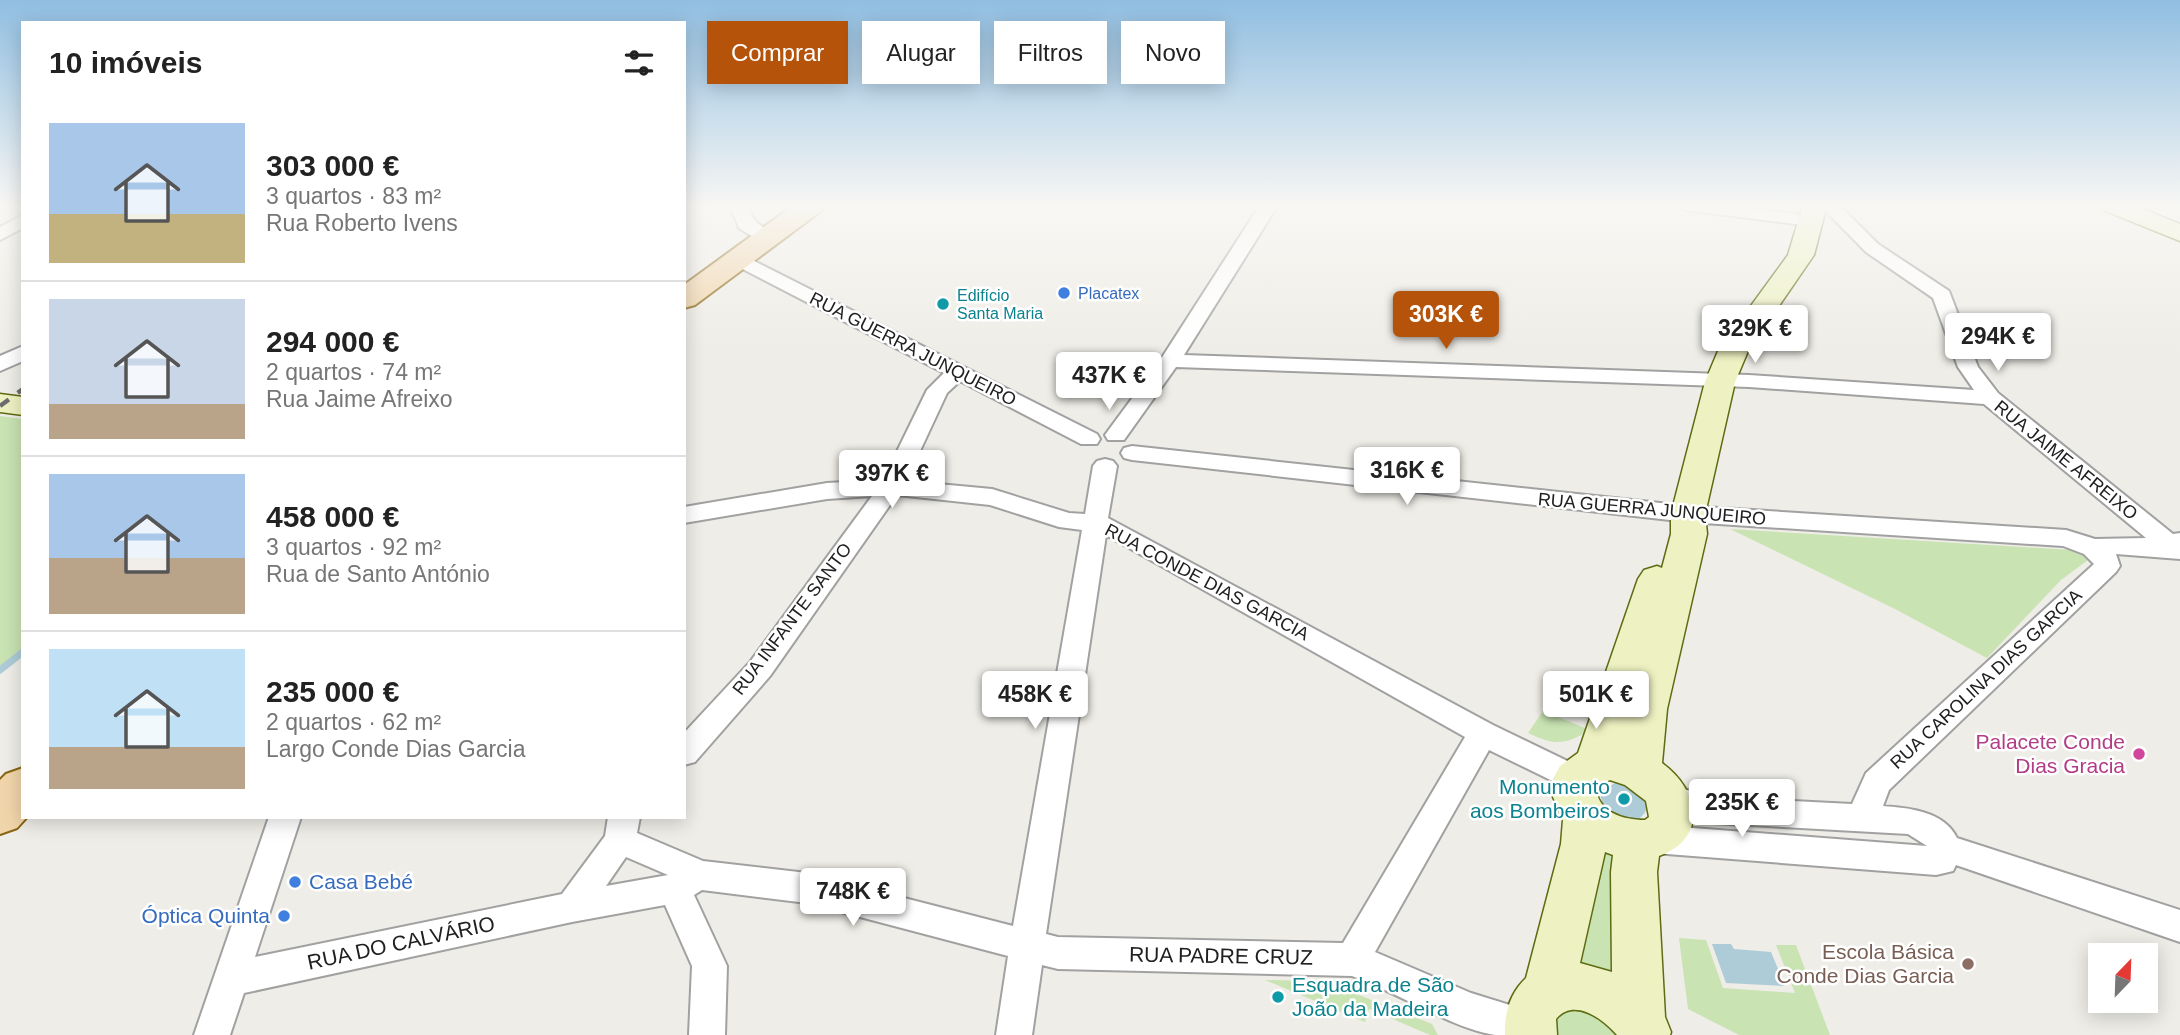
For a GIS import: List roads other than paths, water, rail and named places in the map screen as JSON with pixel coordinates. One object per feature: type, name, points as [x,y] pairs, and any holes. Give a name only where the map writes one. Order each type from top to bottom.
[{"type":"main road","points":[[686,298],[746,253]]},
{"type":"main road","points":[[0,813],[21,790]]},
{"type":"street","points":[[1116,435],[1170,361],[1238,253]]},
{"type":"street","points":[[1646,840],[1663,835],[1672,821],[1654,785],[1646,709],[1689,534],[1688,514],[1720,382],[1733,351],[1802,253]]},
{"type":"street","name":"RUA JAIME AFREIXO","points":[[1880,253],[1942,295],[1968,367],[1990,398],[2071,460],[2177,548]]},
{"type":"street","name":"RUA GUERRA JUNQUEIRO","points":[[738,259],[1089,439]]},
{"type":"street","points":[[0,365],[21,353]]},
{"type":"street","points":[[1170,361],[1749,381],[1990,398]]},
{"type":"street","name":"RUA INFANTE SANTO","points":[[686,751],[760,669],[891,487],[938,390],[957,373]]},
{"type":"street","points":[[0,403],[21,406]]},
{"type":"street","points":[[1101,435],[1116,435],[1131,444],[1132,453],[1120,464],[1105,466],[1091,463],[1082,455],[1082,446],[1089,439],[1101,435]]},
{"type":"street","name":"RUA GUERRA JUNQUEIRO","points":[[1132,453],[1688,514],[2066,538],[2094,548],[2127,545],[2177,548]]},
{"type":"street","points":[[1014,1035],[1105,466]]},
{"type":"street","name":"RUA CONDE DIAS GARCIA","points":[[686,515],[827,491],[891,487],[992,497],[1068,521],[1096,522],[1110,527],[1586,787]]},
{"type":"street","points":[[1536,1018],[1584,844],[1586,787],[1672,535],[1688,514]]},
{"type":"street","name":"RUA CAROLINA DIAS GARCIA","points":[[1862,818],[1877,782],[2106,566],[2106,559],[2094,548]]},
{"type":"street","points":[[1352,960],[1483,733]]},
{"type":"street","points":[[1586,787],[1625,765],[1654,785],[1714,810],[1910,821],[1925,826],[1937,835],[1946,848],[2180,926]]},
{"type":"street","points":[[1586,787],[1610,834],[1646,840],[1936,861],[1942,861],[1946,848]]},
{"type":"street","points":[[1781,813],[1766,819],[1766,827],[1772,839],[1800,851]]},
{"type":"street","points":[[212,1035],[284,819]]},
{"type":"street","name":"RUA DO CALVÁRIO","points":[[572,907],[622,829],[668,859],[686,882]]},
{"type":"street","points":[[1643,1028],[1634,872],[1646,840]]},
{"type":"street","points":[[686,882],[710,966],[707,1035]]},
{"type":"street","name":"RUA DO CALVÁRIO","points":[[230,979],[686,882],[807,888],[994,936],[1026,947]]},
{"type":"street","name":"RUA PADRE CRUZ","points":[[1026,947],[1058,953],[1352,960],[1390,973],[1466,1009],[1536,1018]]},
{"type":"street","points":[[1536,1018],[1577,985],[1611,996],[1643,1028]]},
{"type":"water","points":[[1615,783],[1631,787],[1640,794],[1647,808],[1642,816],[1627,820],[1619,818],[1605,807],[1601,791]]},
{"type":"water","points":[[1712,944],[1731,944],[1734,949],[1771,952],[1785,986],[1726,983]]},
{"type":"waterway","points":[[0,670],[21,654]]},
{"type":"railway","points":[[0,406],[21,390]]},
{"type":"place","name":"Placatex","points":[[1064,293]]},
{"type":"place","name":"Edifício Santa Maria","points":[[943,304]]},
{"type":"place","name":"Palacete Conde Dias Gracia","points":[[2139,754]]},
{"type":"place","name":"Monumento aos Bombeiros","points":[[1624,799]]},
{"type":"place","name":"Casa Bebé","points":[[295,882]]},
{"type":"place","name":"Óptica Quinta","points":[[284,916]]},
{"type":"place","name":"Escola Básica Conde Dias Garcia","points":[[1968,964]]},
{"type":"place","name":"Esquadra de São João da Madeira","points":[[1278,997]]}]
